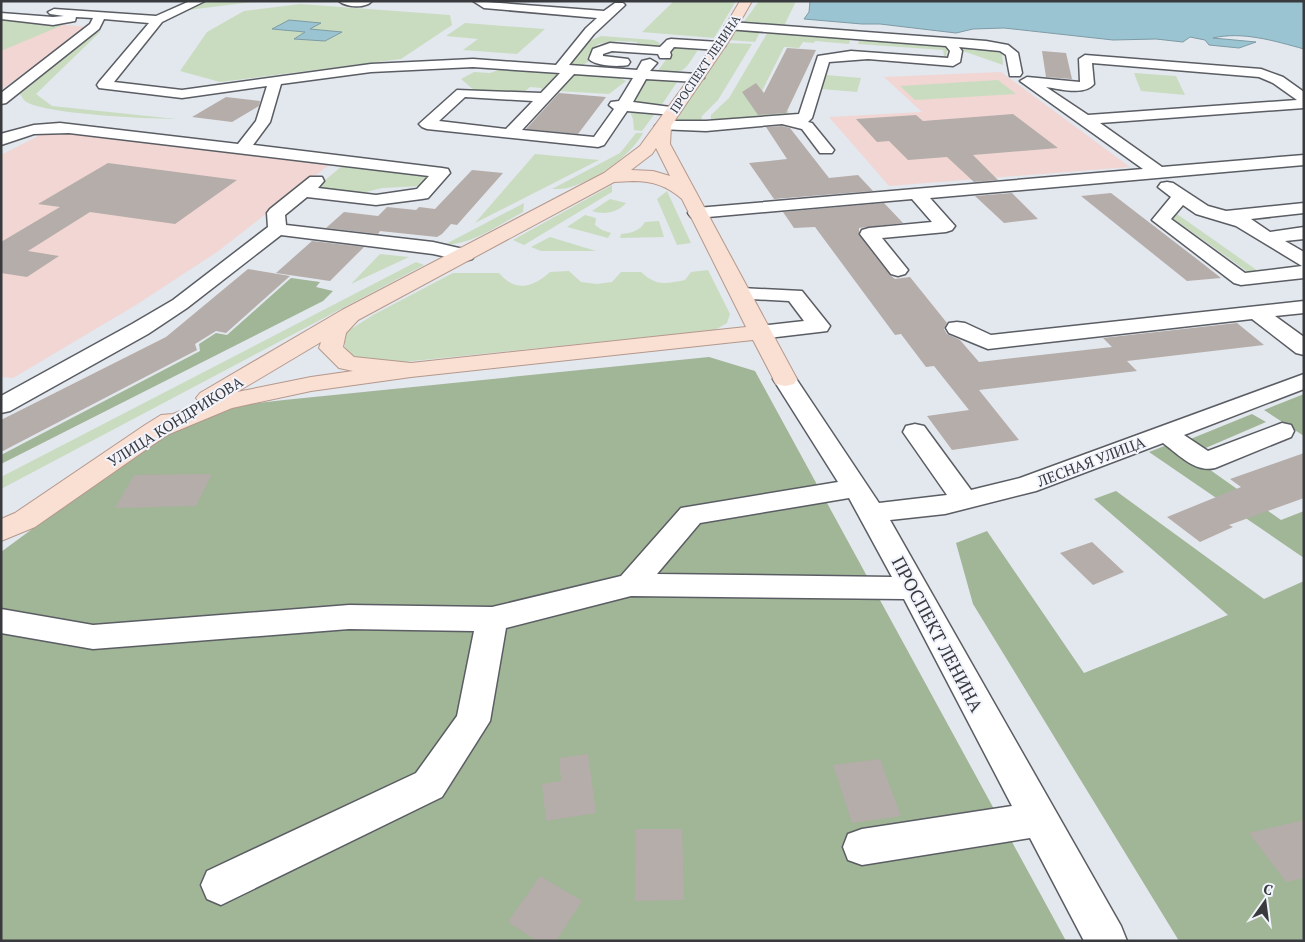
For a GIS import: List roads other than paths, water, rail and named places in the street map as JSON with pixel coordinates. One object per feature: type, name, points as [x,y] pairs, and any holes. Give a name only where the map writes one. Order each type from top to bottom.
[{"type":"main road","name":"ПРОСПЕКТ ЛЕНИНА","points":[[466,254],[610,177],[646,150],[719,46],[746,1]]},
{"type":"main road","name":"ПРОСПЕКТ ЛЕНИНА","points":[[663,126],[662,144],[723,256],[742,297],[786,379]]},
{"type":"main road","points":[[610,177],[638,174],[666,178],[693,204]]},
{"type":"main road","name":"УЛИЦА КОНДРИКОВА","points":[[1,531],[25,520],[154,431],[350,315],[466,254]]},
{"type":"main road","points":[[710,337],[728,328],[738,319],[742,297]]},
{"type":"main road","points":[[350,315],[335,332],[331,348],[347,363],[411,370]]},
{"type":"main road","points":[[154,431],[226,402],[311,384],[411,370],[760,332]]},
{"type":"main road","points":[[710,337],[743,346],[763,357],[786,379]]},
{"type":"street","points":[[54,12],[81,1]]},
{"type":"street","points":[[200,1],[158,20],[104,85],[182,94],[371,68],[440,64],[507,64],[572,69],[655,61]]},
{"type":"street","points":[[344,1],[364,3],[367,1]]},
{"type":"street","points":[[1,15],[53,20],[96,15],[116,4]]},
{"type":"street","points":[[1,10],[158,20]]},
{"type":"street","points":[[1,15],[16,12]]},
{"type":"street","points":[[510,134],[572,69],[590,31],[607,14]]},
{"type":"street","points":[[1,100],[95,26],[96,15]]},
{"type":"street","points":[[731,26],[953,47],[1004,48],[1012,53],[1021,77]]},
{"type":"street","points":[[545,97],[462,92],[427,124],[598,142],[620,105],[671,43],[719,46]]},
{"type":"street","points":[[595,59],[598,52],[610,47],[655,61],[696,78]]},
{"type":"street","points":[[953,47],[982,60]]},
{"type":"street","points":[[663,126],[706,126],[805,118],[823,59],[833,56],[856,56],[953,62],[953,47]]},
{"type":"street","points":[[572,69],[595,59],[655,61]]},
{"type":"street","points":[[1021,77],[1079,87],[1087,84],[1085,60],[1260,73],[1278,80],[1304,99]]},
{"type":"street","points":[[998,66],[1021,77],[1085,120],[1182,197],[1202,210],[1242,222],[1304,261]]},
{"type":"street","points":[[242,149],[263,122],[274,81]]},
{"type":"street","points":[[1085,120],[1304,104]]},
{"type":"street","points":[[620,105],[673,111]]},
{"type":"street","points":[[9,116],[33,128]]},
{"type":"street","points":[[782,120],[807,126],[826,150]]},
{"type":"street","points":[[1,140],[14,133],[33,128],[69,128],[442,173],[422,194],[376,200],[303,191]]},
{"type":"street","points":[[693,204],[917,194],[1304,160]]},
{"type":"street","points":[[277,229],[276,213],[342,161]]},
{"type":"street","points":[[898,270],[868,234],[946,226],[917,194]]},
{"type":"street","points":[[1182,197],[1161,220],[1241,279],[1304,272]]},
{"type":"street","points":[[334,236],[376,200]]},
{"type":"street","points":[[1224,217],[1304,208]]},
{"type":"street","points":[[1,406],[140,329],[180,304],[277,229],[433,248],[466,254]]},
{"type":"street","points":[[1266,238],[1304,233]]},
{"type":"street","points":[[742,297],[795,295],[819,326],[760,332]]},
{"type":"street","points":[[957,328],[988,342],[1257,313],[1304,306]]},
{"type":"street","points":[[1257,313],[1304,348]]},
{"type":"street","name":"ПРОСПЕКТ ЛЕНИНА","points":[[786,379],[864,501],[914,588],[991,733],[1106,941]]},
{"type":"street","name":"ЛЕСНАЯ УЛИЦА","points":[[631,585],[691,514],[864,501],[945,505],[1027,484],[1304,381]]},
{"type":"street","points":[[1165,433],[1206,462],[1282,431]]},
{"type":"street","points":[[915,432],[964,500]]},
{"type":"street","points":[[1,621],[93,637],[349,617],[492,619],[631,585],[914,588]]},
{"type":"street","points":[[220,885],[429,785],[473,721],[492,619]]},
{"type":"street","points":[[862,847],[1040,819]]},
{"type":"lane","points":[[478,1],[484,5],[607,14],[619,4]]},
{"type":"water","points":[[810,1],[1304,1],[1304,49],[1247,36],[1213,38],[1256,42],[1239,48],[1209,45],[1205,40],[1190,37],[1183,42],[1156,39],[1113,40],[1004,28],[973,29],[956,33],[880,24],[804,19],[809,12]]},
{"type":"water","points":[[289,20],[321,23],[310,29],[342,32],[325,41],[294,39],[305,32],[272,29]]}]
